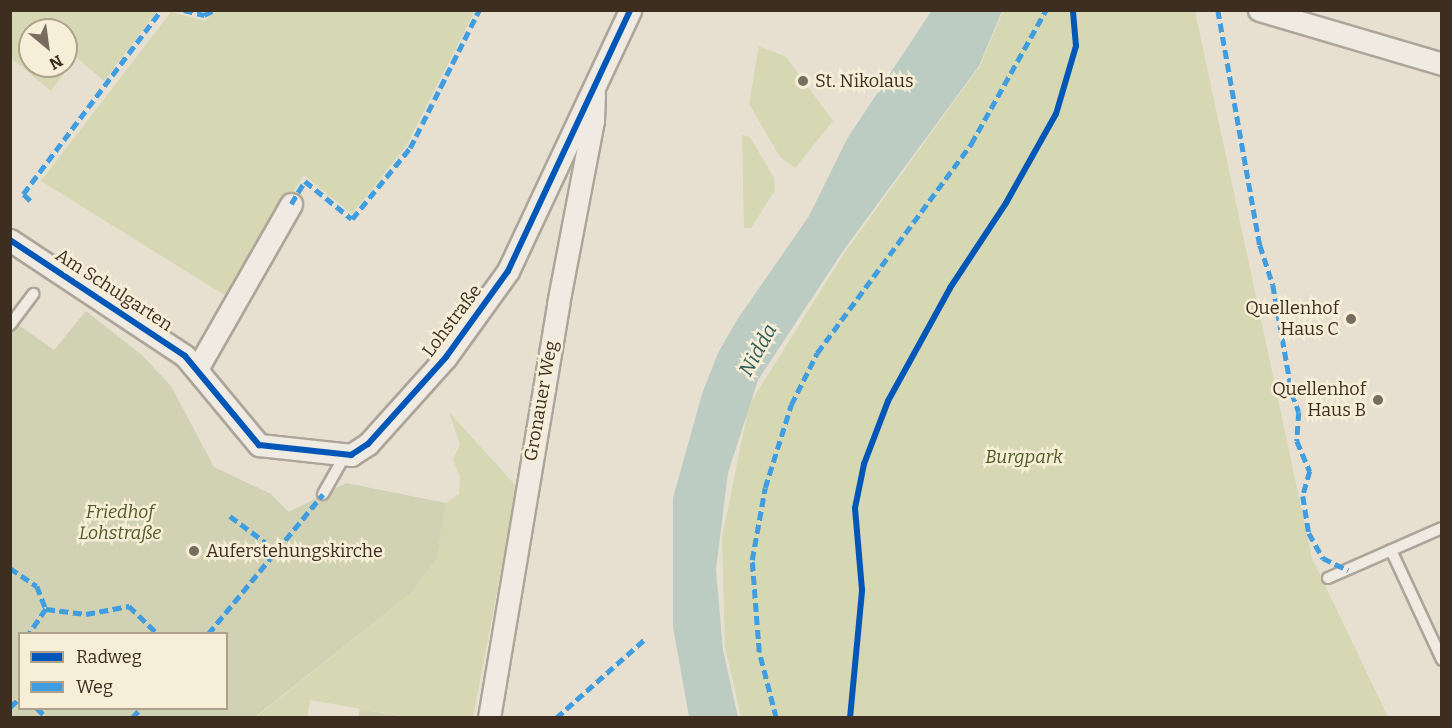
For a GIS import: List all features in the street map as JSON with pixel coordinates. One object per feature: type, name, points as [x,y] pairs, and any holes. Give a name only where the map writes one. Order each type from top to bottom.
[{"type":"street","name":"Lohstraße","points":[[344,457],[368,444],[481,311],[523,244],[630,10]]},
{"type":"street","points":[[1259,10],[1442,64]]},
{"type":"street","name":"Gronauer Weg","points":[[489,717],[554,326],[593,121],[594,85]]},
{"type":"street","points":[[291,204],[197,369],[259,445],[344,457]]},
{"type":"street","name":"Am Schulgarten","points":[[10,240],[170,344],[197,369]]},
{"type":"lane","points":[[10,325],[33,294]]},
{"type":"lane","points":[[323,494],[344,457]]},
{"type":"lane","points":[[1328,578],[1442,528]]},
{"type":"lane","points":[[1391,550],[1442,660]]},
{"type":"green space","points":[[11,10],[157,11],[104,81],[78,59],[78,18],[18,18],[18,64],[11,58]]},
{"type":"green space","points":[[214,10],[475,11],[406,146],[352,214],[304,175],[226,296],[41,181],[171,12],[206,21]]},
{"type":"green space","name":"Burgpark","points":[[1003,11],[1195,11],[1312,558],[1388,717],[741,717],[725,647],[722,537],[749,405],[845,252],[980,66]]},
{"type":"green space","points":[[759,46],[786,57],[833,121],[795,168],[780,157],[749,104]]},
{"type":"green space","points":[[35,78],[61,78],[51,91]]},
{"type":"green space","points":[[742,135],[750,137],[774,178],[775,190],[751,228],[744,228]]},
{"type":"green space","name":"Friedhof Lohstraße","points":[[86,311],[143,356],[171,386],[214,467],[271,494],[289,512],[346,483],[446,503],[437,558],[411,593],[255,717],[11,717],[10,319],[54,350]]},
{"type":"green space","points":[[449,412],[517,487],[473,717],[408,717],[310,700],[307,717],[255,718],[411,593],[437,558],[446,503],[459,494],[460,477],[453,459],[460,445]]},
{"type":"green space","points":[[360,709],[406,717],[358,717]]},
{"type":"water","name":"Nidda","points":[[932,10],[1002,11],[979,66],[843,251],[758,380],[728,473],[716,570],[723,650],[738,717],[689,717],[673,627],[673,498],[702,394],[718,353],[737,320],[809,216],[847,139]]},
{"type":"marked path","points":[[30,201],[23,194],[161,10]]},
{"type":"marked path","points":[[184,10],[204,15],[214,10]]},
{"type":"marked path","points":[[291,204],[305,181],[352,219],[410,148],[479,10]]},
{"type":"marked path","points":[[776,718],[759,652],[752,560],[765,488],[791,405],[817,353],[971,144],[1046,10]]},
{"type":"marked path","points":[[1218,10],[1260,245],[1273,285],[1292,393],[1299,412],[1297,441],[1310,471],[1303,496],[1309,533],[1323,558],[1348,570]]},
{"type":"marked path","points":[[210,632],[323,494]]},
{"type":"marked path","points":[[230,516],[265,542]]},
{"type":"marked path","points":[[10,568],[37,586],[46,609],[30,632]]},
{"type":"marked path","points":[[46,609],[86,614],[129,606],[156,632]]},
{"type":"marked path","points":[[556,718],[644,640]]},
{"type":"marked path","points":[[10,707],[18,700]]},
{"type":"marked path","points":[[39,710],[47,718]]},
{"type":"marked path","points":[[132,718],[139,710]]},
{"type":"cycle path","points":[[10,240],[185,356],[259,445],[351,455],[368,444],[446,357],[508,271],[630,10]]},
{"type":"cycle path","points":[[850,718],[862,590],[855,508],[864,464],[888,401],[950,288],[1006,203],[1056,114],[1076,46],[1073,10]]},
{"type":"place","name":"St. Nikolaus","points":[[803,81]]},
{"type":"place","name":"Quellenhof Haus C","points":[[1351,319]]},
{"type":"place","name":"Quellenhof Haus B","points":[[1378,400]]},
{"type":"place","name":"Auferstehungskirche","points":[[194,551]]}]
